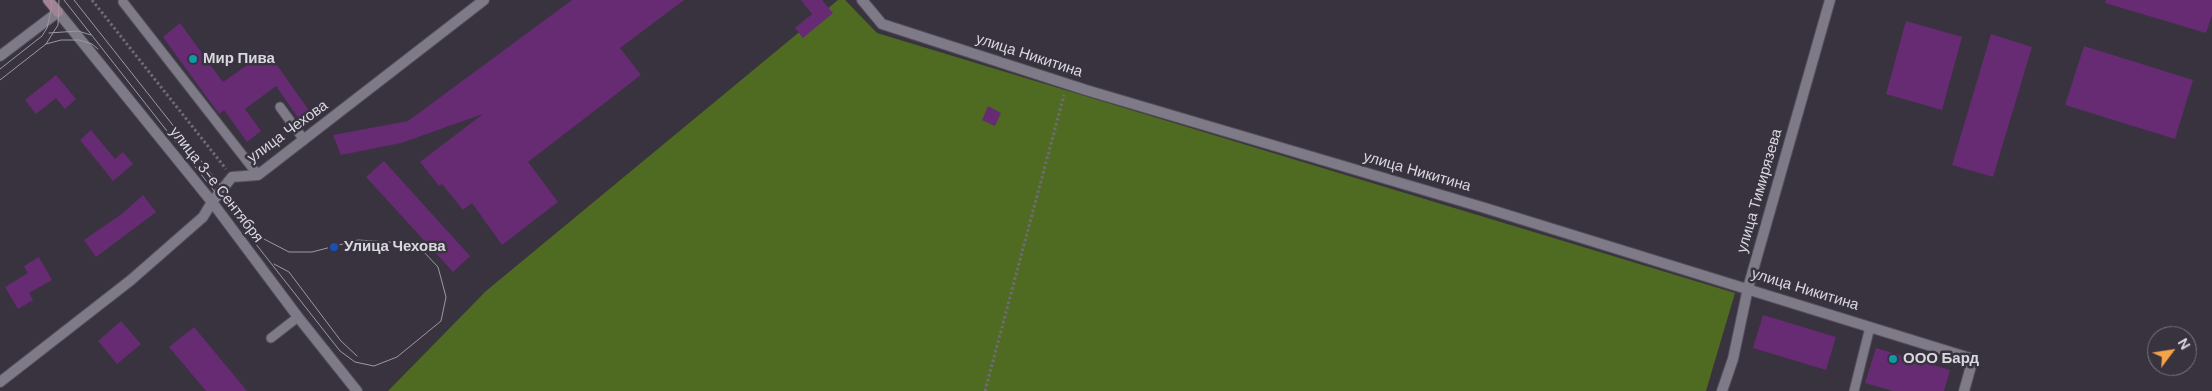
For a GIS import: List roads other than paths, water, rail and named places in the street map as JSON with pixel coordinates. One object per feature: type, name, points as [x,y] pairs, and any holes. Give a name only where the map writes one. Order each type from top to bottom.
[{"type":"street","name":"улица 3-е Сентября","points":[[48,0],[212,202],[298,317],[358,391]]},
{"type":"street","name":"улица Чехова","points":[[212,202],[232,177],[258,175],[484,0]]},
{"type":"street","name":"улица Никитина","points":[[862,0],[882,24],[1067,84],[1748,288],[1973,359],[1964,391]]},
{"type":"street","name":"улица Тимирязева","points":[[1722,391],[1733,359],[1748,288],[1830,0]]},
{"type":"street","points":[[0,56],[58,12]]},
{"type":"street","points":[[0,382],[131,280],[203,217],[212,202]]},
{"type":"lane","points":[[123,2],[258,175]]},
{"type":"lane","points":[[280,107],[304,140]]},
{"type":"lane","points":[[271,338],[298,317]]},
{"type":"lane","points":[[1854,391],[1870,326]]},
{"type":"tram line","points":[[0,69],[42,36],[47,28],[52,5],[51,0]]},
{"type":"tram line","points":[[0,80],[46,44],[58,25],[59,0]]},
{"type":"tram line","points":[[64,0],[340,351],[355,362],[374,366],[397,357],[441,321],[446,297],[438,267],[422,250],[389,242],[358,240],[312,252],[289,252],[262,238],[74,0]]},
{"type":"tram line","points":[[49,33],[78,31],[91,35]]},
{"type":"tram line","points":[[46,44],[61,40],[79,40],[92,44],[98,49]]},
{"type":"tram line","points":[[274,264],[289,272],[341,341],[357,356]]},
{"type":"place","name":"Мир Пива","points":[[193,59]]},
{"type":"place","name":"Улица Чехова","points":[[334,247]]},
{"type":"place","name":"ООО Бард","points":[[1893,359]]}]
